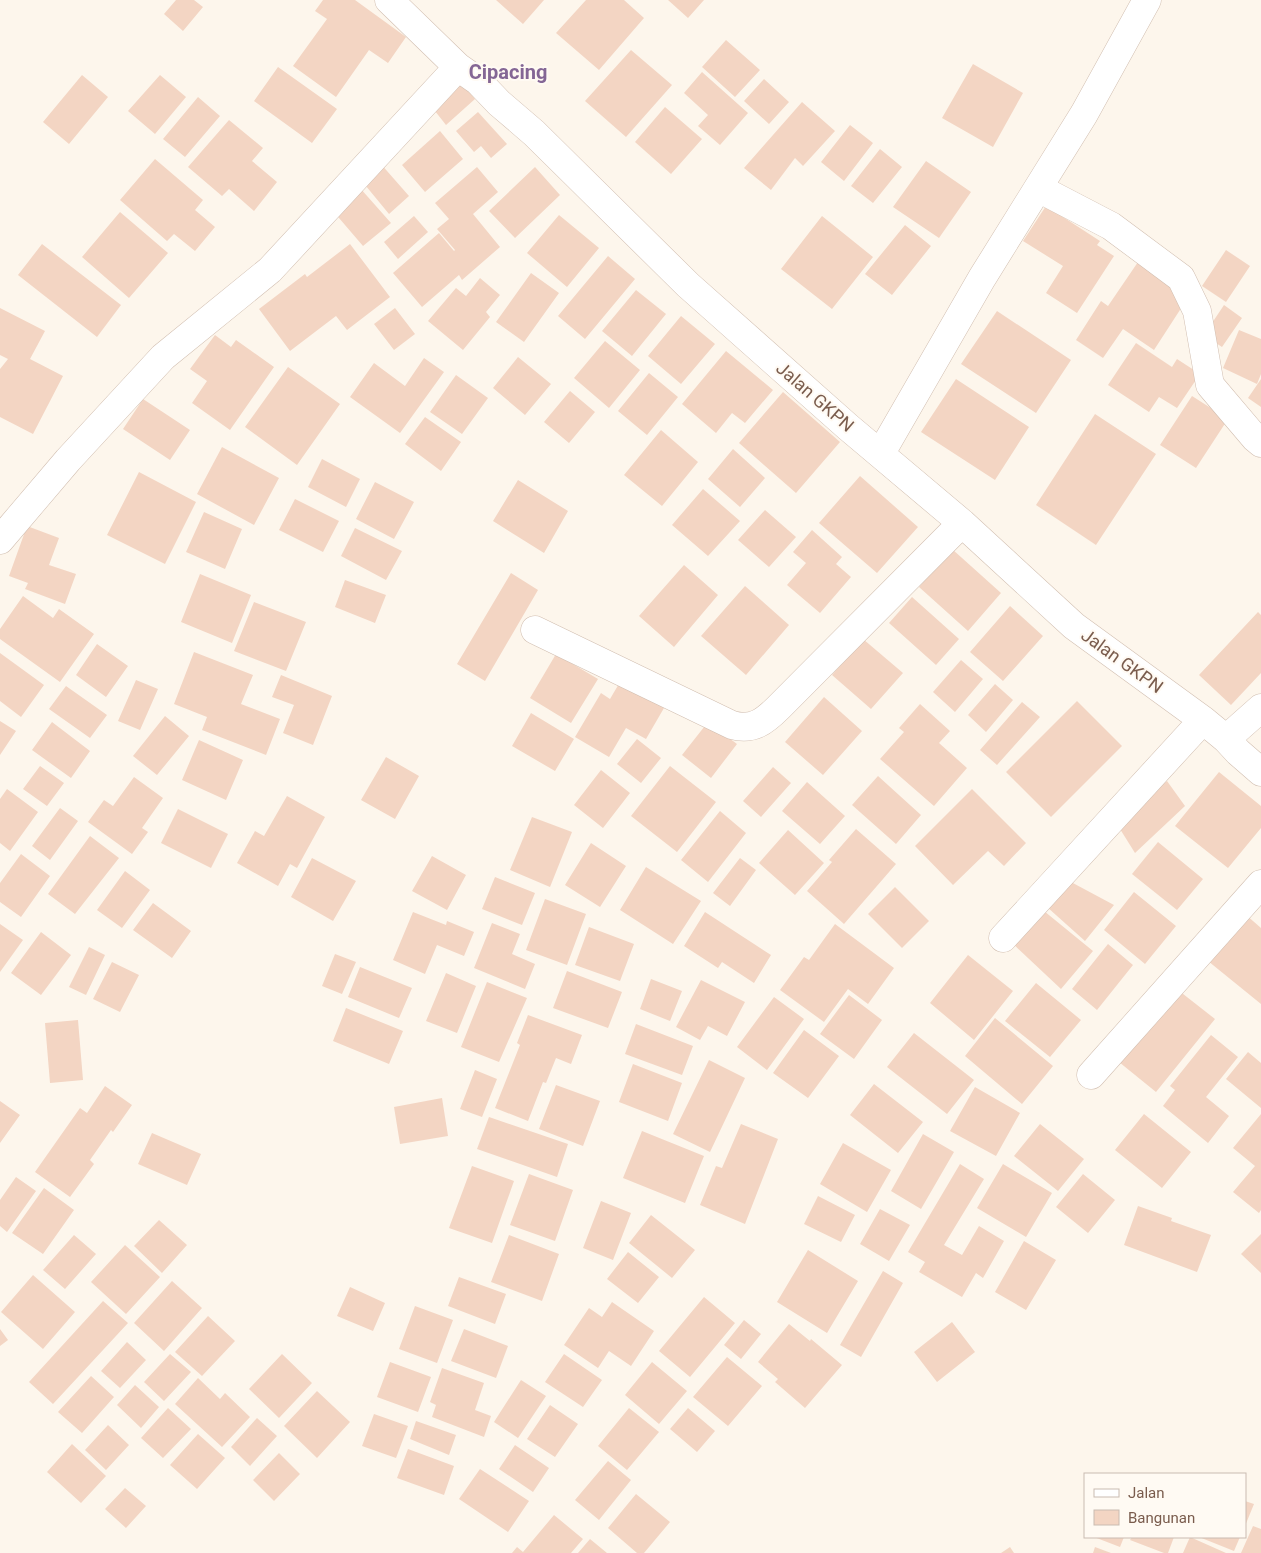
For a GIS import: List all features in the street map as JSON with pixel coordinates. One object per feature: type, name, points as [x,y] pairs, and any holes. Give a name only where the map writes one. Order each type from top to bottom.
[{"type":"street","name":"Jalan GKPN","points":[[389,0],[458,67],[478,81],[534,133],[688,285],[841,420],[962,523],[1074,626],[1203,720],[1261,772]]},
{"type":"street","points":[[881,453],[982,278],[1084,114],[1147,0]]},
{"type":"street","points":[[0,540],[68,460],[163,357],[270,270],[458,67]]},
{"type":"street","points":[[1038,188],[1111,226],[1181,278],[1197,311],[1210,385],[1254,438],[1261,443]]},
{"type":"street","points":[[535,630],[732,725],[741,728],[754,726],[770,716],[962,523]]},
{"type":"street","points":[[1226,739],[1261,708]]},
{"type":"street","points":[[1003,938],[1203,720]]},
{"type":"street","points":[[1092,1075],[1261,884]]},
{"type":"building","points":[[176,0],[194,0],[203,7],[183,31],[164,14]]},
{"type":"building","points":[[323,0],[355,0],[406,37],[388,63],[369,50],[336,97],[293,66],[327,19],[315,11]]},
{"type":"building","points":[[496,0],[544,0],[523,24]]},
{"type":"building","points":[[586,0],[624,0],[644,18],[599,70],[556,33]]},
{"type":"building","points":[[668,0],[704,0],[688,18]]},
{"type":"building","points":[[726,40],[760,70],[735,97],[702,67]]},
{"type":"building","points":[[631,50],[672,85],[626,137],[585,101]]},
{"type":"building","points":[[973,64],[1023,93],[993,147],[942,118]]},
{"type":"building","points":[[278,67],[337,109],[312,143],[254,101]]},
{"type":"building","points":[[702,72],[748,113],[720,145],[698,126],[708,115],[684,93]]},
{"type":"building","points":[[82,75],[108,97],[69,144],[43,122]]},
{"type":"building","points":[[160,75],[186,97],[155,134],[128,111]]},
{"type":"building","points":[[764,79],[789,102],[769,124],[744,101]]},
{"type":"building","points":[[460,81],[475,99],[446,125],[431,106]]},
{"type":"building","points":[[198,97],[220,116],[185,157],[163,139]]},
{"type":"building","points":[[802,102],[835,131],[803,166],[795,158],[771,190],[744,168]]},
{"type":"building","points":[[665,107],[702,139],[671,174],[635,142]]},
{"type":"building","points":[[478,112],[507,144],[491,158],[481,146],[474,152],[456,131]]},
{"type":"building","points":[[229,120],[263,148],[252,161],[277,182],[254,211],[229,189],[222,196],[188,167]]},
{"type":"building","points":[[850,125],[873,143],[844,181],[821,162]]},
{"type":"building","points":[[440,131],[463,159],[425,192],[402,165]]},
{"type":"building","points":[[880,149],[902,167],[873,203],[851,186]]},
{"type":"building","points":[[155,159],[203,200],[195,210],[215,227],[195,251],[174,234],[167,241],[120,200]]},
{"type":"building","points":[[926,161],[971,192],[939,238],[893,207]]},
{"type":"building","points":[[380,163],[409,196],[389,214],[361,180]]},
{"type":"building","points":[[477,167],[498,192],[473,214],[500,247],[462,280],[459,275],[422,307],[393,273],[439,233],[455,250],[437,229],[449,219],[435,203]]},
{"type":"building","points":[[535,167],[560,195],[515,238],[489,211]]},
{"type":"building","points":[[360,188],[391,223],[363,246],[333,211]]},
{"type":"building","points":[[1046,206],[1100,241],[1097,245],[1114,256],[1077,313],[1046,293],[1063,266],[1023,241]]},
{"type":"building","points":[[120,212],[168,253],[129,298],[82,257]]},
{"type":"building","points":[[559,215],[599,248],[567,287],[527,253]]},
{"type":"building","points":[[414,216],[428,232],[398,259],[384,242]]},
{"type":"building","points":[[822,216],[873,257],[832,309],[781,269]]},
{"type":"building","points":[[905,225],[931,246],[892,295],[865,274]]},
{"type":"building","points":[[42,244],[121,305],[97,337],[18,275]]},
{"type":"building","points":[[350,244],[390,297],[347,330],[336,316],[290,351],[259,309],[305,274],[307,277]]},
{"type":"building","points":[[1226,250],[1250,266],[1226,302],[1202,286]]},
{"type":"building","points":[[608,256],[635,279],[585,339],[558,316]]},
{"type":"building","points":[[1138,262],[1189,296],[1154,350],[1123,329],[1103,358],[1076,340],[1101,301],[1108,306]]},
{"type":"building","points":[[531,273],[559,293],[524,342],[496,322]]},
{"type":"building","points":[[480,278],[500,295],[486,312],[490,317],[463,350],[428,321],[456,288],[466,296]]},
{"type":"building","points":[[636,290],[666,314],[632,356],[602,331]]},
{"type":"building","points":[[1224,305],[1242,318],[1222,347],[1204,335]]},
{"type":"building","points":[[0,308],[45,331],[30,359],[63,376],[33,434],[0,417],[0,369],[8,359],[0,355]]},
{"type":"building","points":[[395,308],[415,334],[394,350],[374,324]]},
{"type":"building","points":[[997,311],[1071,360],[1036,413],[961,364]]},
{"type":"building","points":[[681,316],[715,344],[681,384],[648,356]]},
{"type":"building","points":[[1239,330],[1261,339],[1261,374],[1257,384],[1223,368]]},
{"type":"building","points":[[215,335],[231,347],[236,340],[274,367],[230,430],[192,403],[207,381],[190,369]]},
{"type":"building","points":[[605,341],[640,370],[609,408],[574,378]]},
{"type":"building","points":[[1136,343],[1172,367],[1177,359],[1200,374],[1177,408],[1159,397],[1149,412],[1108,385]]},
{"type":"building","points":[[726,351],[773,390],[745,423],[732,413],[716,433],[682,404]]},
{"type":"building","points":[[518,357],[551,384],[525,415],[493,388]]},
{"type":"building","points":[[424,358],[444,372],[400,433],[350,397],[374,363],[405,386]]},
{"type":"building","points":[[288,367],[340,404],[297,465],[245,427]]},
{"type":"building","points":[[649,373],[678,397],[647,435],[618,411]]},
{"type":"building","points":[[456,375],[488,398],[462,434],[430,412]]},
{"type":"building","points":[[956,379],[1029,427],[995,480],[921,432]]},
{"type":"building","points":[[1261,379],[1261,407],[1248,398]]},
{"type":"building","points":[[570,391],[595,412],[569,443],[544,422]]},
{"type":"building","points":[[783,392],[840,442],[796,493],[739,443]]},
{"type":"building","points":[[1192,396],[1228,419],[1196,468],[1160,445]]},
{"type":"building","points":[[143,399],[190,430],[170,460],[123,429]]},
{"type":"building","points":[[1095,414],[1156,454],[1096,545],[1036,505]]},
{"type":"building","points":[[425,417],[461,442],[441,471],[405,444]]},
{"type":"building","points":[[661,430],[698,462],[662,506],[624,475]]},
{"type":"building","points":[[222,447],[279,478],[254,525],[197,494]]},
{"type":"building","points":[[733,449],[765,478],[740,507],[708,479]]},
{"type":"building","points":[[322,459],[360,479],[346,507],[308,487]]},
{"type":"building","points":[[139,472],[196,502],[165,564],[107,535]]},
{"type":"building","points":[[860,476],[918,527],[877,573],[819,523]]},
{"type":"building","points":[[518,480],[568,511],[544,553],[493,521]]},
{"type":"building","points":[[375,482],[414,502],[394,539],[356,519]]},
{"type":"building","points":[[703,489],[740,521],[708,556],[672,525]]},
{"type":"building","points":[[295,499],[339,521],[323,552],[279,530]]},
{"type":"building","points":[[765,510],[796,537],[769,567],[738,540]]},
{"type":"building","points":[[204,512],[242,529],[225,569],[186,552]]},
{"type":"building","points":[[27,526],[59,538],[49,565],[76,574],[65,604],[25,589],[28,583],[9,576]]},
{"type":"building","points":[[355,528],[402,551],[386,580],[341,556]]},
{"type":"building","points":[[812,530],[842,557],[836,564],[851,577],[820,613],[787,585],[806,563],[793,552]]},
{"type":"building","points":[[952,549],[1001,593],[968,631],[919,587]]},
{"type":"building","points":[[684,565],[718,595],[674,647],[639,616]]},
{"type":"building","points":[[511,573],[538,590],[485,681],[457,664]]},
{"type":"building","points":[[200,574],[251,595],[232,643],[181,622]]},
{"type":"building","points":[[345,580],[386,595],[375,623],[335,607]]},
{"type":"building","points":[[745,586],[789,625],[746,675],[701,636]]},
{"type":"building","points":[[23,596],[53,618],[59,609],[94,634],[60,682],[0,639],[0,629]]},
{"type":"building","points":[[912,597],[959,639],[936,665],[889,623]]},
{"type":"building","points":[[254,602],[306,622],[286,671],[234,651]]},
{"type":"building","points":[[1010,606],[1043,636],[1003,681],[970,652]]},
{"type":"building","points":[[1258,612],[1261,615],[1261,673],[1231,705],[1199,675]]},
{"type":"building","points":[[863,639],[903,673],[871,709],[832,675]]},
{"type":"building","points":[[97,644],[128,666],[106,697],[76,675]]},
{"type":"building","points":[[194,652],[253,675],[241,704],[280,719],[266,755],[202,730],[207,717],[174,704]]},
{"type":"building","points":[[0,653],[44,685],[21,717],[0,701]]},
{"type":"building","points":[[556,654],[598,679],[571,723],[530,698]]},
{"type":"building","points":[[961,660],[983,679],[955,712],[933,692]]},
{"type":"building","points":[[281,675],[332,696],[313,745],[283,733],[294,705],[272,697]]},
{"type":"building","points":[[136,680],[158,689],[140,730],[118,721]]},
{"type":"building","points":[[620,682],[664,708],[646,739],[626,728],[609,757],[575,737],[601,693],[610,699]]},
{"type":"building","points":[[995,684],[1013,700],[986,732],[968,715]]},
{"type":"building","points":[[66,686],[107,715],[90,738],[49,709]]},
{"type":"building","points":[[824,697],[862,731],[823,775],[785,742]]},
{"type":"building","points":[[1077,701],[1122,746],[1051,817],[1006,772]]},
{"type":"building","points":[[1022,702],[1040,717],[997,765],[980,750]]},
{"type":"building","points":[[920,704],[950,731],[939,743],[967,768],[934,806],[880,759],[904,732],[899,728]]},
{"type":"building","points":[[531,713],[574,739],[555,771],[512,746]]},
{"type":"building","points":[[165,716],[189,736],[157,775],[133,756]]},
{"type":"building","points":[[0,721],[16,731],[0,755]]},
{"type":"building","points":[[52,722],[90,751],[71,778],[32,750]]},
{"type":"building","points":[[708,722],[737,744],[711,778],[682,755]]},
{"type":"building","points":[[637,739],[661,758],[641,783],[617,764]]},
{"type":"building","points":[[199,740],[243,760],[226,800],[182,780]]},
{"type":"building","points":[[386,757],[419,776],[395,819],[361,800]]},
{"type":"building","points":[[40,766],[64,783],[47,806],[23,789]]},
{"type":"building","points":[[670,766],[716,802],[677,852],[631,816]]},
{"type":"building","points":[[773,767],[791,783],[761,817],[743,801]]},
{"type":"building","points":[[601,770],[630,793],[603,828],[574,805]]},
{"type":"building","points":[[1219,772],[1261,806],[1261,828],[1228,868],[1175,826]]},
{"type":"building","points":[[878,776],[921,815],[896,844],[852,805]]},
{"type":"building","points":[[134,777],[163,798],[142,828],[148,832],[132,854],[88,822],[104,800],[113,806]]},
{"type":"building","points":[[1167,781],[1185,806],[1135,853],[1115,821]]},
{"type":"building","points":[[807,782],[845,816],[820,844],[782,811]]},
{"type":"building","points":[[7,789],[38,812],[10,851],[0,843],[0,799]]},
{"type":"building","points":[[972,789],[1026,843],[1004,866],[988,851],[953,885],[915,846]]},
{"type":"building","points":[[287,796],[325,817],[297,868],[290,864],[278,886],[237,863],[255,831],[264,836]]},
{"type":"building","points":[[60,808],[78,821],[50,860],[32,846]]},
{"type":"building","points":[[178,809],[228,834],[211,868],[161,843]]},
{"type":"building","points":[[720,811],[746,833],[708,882],[681,860]]},
{"type":"building","points":[[532,817],[572,832],[550,887],[510,870]]},
{"type":"building","points":[[856,829],[896,864],[844,924],[807,891],[832,862],[829,860]]},
{"type":"building","points":[[788,830],[824,863],[795,895],[759,863]]},
{"type":"building","points":[[90,836],[119,858],[75,914],[48,894]]},
{"type":"building","points":[[1158,842],[1203,879],[1177,910],[1132,874]]},
{"type":"building","points":[[591,843],[626,866],[600,907],[565,885]]},
{"type":"building","points":[[21,854],[50,876],[21,917],[0,902],[0,883]]},
{"type":"building","points":[[432,856],[466,875],[447,910],[412,891]]},
{"type":"building","points":[[312,858],[356,881],[333,921],[291,897]]},
{"type":"building","points":[[740,858],[756,870],[730,906],[713,893]]},
{"type":"building","points":[[646,867],[701,901],[673,944],[620,910]]},
{"type":"building","points":[[125,871],[150,890],[122,928],[97,910]]},
{"type":"building","points":[[495,877],[535,893],[522,925],[482,909]]},
{"type":"building","points":[[1071,882],[1114,905],[1085,941],[1047,907]]},
{"type":"building","points":[[895,887],[929,921],[902,948],[868,914]]},
{"type":"building","points":[[1134,892],[1176,926],[1145,964],[1104,930]]},
{"type":"building","points":[[545,899],[586,914],[567,965],[526,950]]},
{"type":"building","points":[[153,903],[191,931],[172,958],[133,930]]},
{"type":"building","points":[[1044,911],[1093,951],[1061,989],[1010,941]]},
{"type":"building","points":[[413,912],[446,925],[447,921],[474,932],[464,956],[437,945],[425,974],[393,960]]},
{"type":"building","points":[[705,912],[771,955],[754,983],[722,962],[718,968],[684,946]]},
{"type":"building","points":[[1245,914],[1261,928],[1261,1004],[1208,961]]},
{"type":"building","points":[[492,923],[520,934],[512,954],[535,964],[525,989],[474,968]]},
{"type":"building","points":[[0,924],[23,940],[0,972]]},
{"type":"building","points":[[835,924],[894,968],[868,1004],[848,989],[824,1022],[780,990],[804,957],[809,960]]},
{"type":"building","points":[[589,927],[634,944],[620,981],[575,965]]},
{"type":"building","points":[[41,932],[71,955],[41,995],[11,973]]},
{"type":"building","points":[[1108,944],[1133,965],[1097,1010],[1072,989]]},
{"type":"building","points":[[89,947],[105,955],[86,995],[69,987]]},
{"type":"building","points":[[335,954],[356,962],[342,994],[322,986]]},
{"type":"building","points":[[968,955],[1013,991],[974,1040],[930,1003]]},
{"type":"building","points":[[112,962],[139,975],[120,1012],[93,999]]},
{"type":"building","points":[[360,967],[412,988],[399,1018],[348,997]]},
{"type":"building","points":[[567,971],[622,992],[608,1028],[553,1008]]},
{"type":"building","points":[[446,973],[476,986],[457,1033],[426,1021]]},
{"type":"building","points":[[651,979],[682,991],[670,1021],[640,1009]]},
{"type":"building","points":[[701,980],[745,1002],[727,1036],[708,1026],[700,1040],[676,1027]]},
{"type":"building","points":[[487,982],[527,998],[499,1062],[461,1047]]},
{"type":"building","points":[[1036,983],[1081,1020],[1050,1057],[1005,1021]]},
{"type":"building","points":[[1178,990],[1215,1019],[1156,1092],[1119,1062]]},
{"type":"building","points":[[849,995],[882,1020],[854,1059],[820,1034]]},
{"type":"building","points":[[774,997],[804,1019],[767,1070],[737,1047]]},
{"type":"building","points":[[346,1008],[403,1031],[389,1064],[333,1041]]},
{"type":"building","points":[[528,1015],[582,1035],[571,1064],[556,1058],[546,1083],[543,1082],[528,1121],[495,1108],[520,1045],[517,1043]]},
{"type":"building","points":[[995,1018],[1053,1066],[1022,1104],[965,1056]]},
{"type":"building","points":[[78,1020],[83,1080],[50,1083],[45,1023]]},
{"type":"building","points":[[636,1024],[693,1046],[682,1075],[625,1054]]},
{"type":"building","points":[[804,1030],[839,1056],[808,1098],[773,1073]]},
{"type":"building","points":[[914,1033],[974,1080],[947,1114],[887,1067]]},
{"type":"building","points":[[1211,1035],[1238,1057],[1206,1097],[1229,1116],[1208,1143],[1163,1106],[1175,1090],[1170,1086]]},
{"type":"building","points":[[1248,1052],[1261,1063],[1261,1108],[1226,1079]]},
{"type":"building","points":[[709,1060],[745,1078],[710,1152],[673,1134]]},
{"type":"building","points":[[633,1064],[682,1083],[668,1121],[619,1102]]},
{"type":"building","points":[[475,1070],[497,1079],[482,1117],[460,1109]]},
{"type":"building","points":[[874,1084],[923,1122],[898,1153],[850,1115]]},
{"type":"building","points":[[556,1085],[600,1101],[583,1146],[539,1129]]},
{"type":"building","points":[[105,1086],[132,1105],[113,1132],[111,1130],[90,1160],[94,1164],[70,1197],[35,1172],[80,1108],[87,1113]]},
{"type":"building","points":[[975,1087],[1020,1113],[996,1156],[950,1131]]},
{"type":"building","points":[[442,1098],[448,1136],[400,1144],[394,1107]]},
{"type":"building","points":[[0,1101],[20,1115],[0,1143]]},
{"type":"building","points":[[1144,1114],[1191,1152],[1162,1188],[1115,1150]]},
{"type":"building","points":[[1261,1114],[1261,1210],[1259,1213],[1233,1192],[1255,1166],[1233,1148]]},
{"type":"building","points":[[489,1117],[568,1144],[557,1177],[477,1149]]},
{"type":"building","points":[[741,1124],[778,1139],[745,1224],[700,1205],[716,1166],[722,1168]]},
{"type":"building","points":[[1040,1124],[1084,1159],[1058,1191],[1014,1156]]},
{"type":"building","points":[[642,1131],[704,1156],[685,1203],[623,1178]]},
{"type":"building","points":[[152,1133],[201,1154],[187,1185],[138,1164]]},
{"type":"building","points":[[923,1134],[954,1152],[921,1209],[891,1191]]},
{"type":"building","points":[[843,1143],[891,1170],[867,1212],[820,1184]]},
{"type":"building","points":[[960,1164],[984,1179],[944,1245],[962,1255],[979,1226],[1004,1241],[983,1278],[976,1273],[962,1297],[919,1272],[925,1262],[908,1252]]},
{"type":"building","points":[[1003,1164],[1052,1193],[1026,1237],[977,1208]]},
{"type":"building","points":[[472,1166],[514,1181],[492,1243],[449,1228]]},
{"type":"building","points":[[529,1174],[573,1190],[555,1241],[510,1225]]},
{"type":"building","points":[[1083,1174],[1115,1200],[1088,1233],[1056,1207]]},
{"type":"building","points":[[16,1177],[36,1191],[7,1232],[0,1226],[0,1200]]},
{"type":"building","points":[[44,1188],[74,1210],[43,1254],[12,1233]]},
{"type":"building","points":[[818,1196],[855,1215],[841,1242],[804,1224]]},
{"type":"building","points":[[601,1201],[631,1213],[613,1260],[583,1248]]},
{"type":"building","points":[[1138,1206],[1172,1218],[1171,1221],[1211,1235],[1197,1272],[1124,1245]]},
{"type":"building","points":[[880,1209],[910,1225],[889,1261],[860,1244]]},
{"type":"building","points":[[651,1215],[695,1250],[672,1278],[629,1243]]},
{"type":"building","points":[[159,1220],[187,1245],[162,1273],[134,1246]]},
{"type":"building","points":[[1261,1234],[1261,1273],[1241,1254]]},
{"type":"building","points":[[74,1235],[96,1254],[65,1289],[43,1270]]},
{"type":"building","points":[[509,1235],[559,1254],[542,1301],[491,1282]]},
{"type":"building","points":[[1024,1241],[1056,1260],[1026,1310],[995,1292]]},
{"type":"building","points":[[125,1245],[160,1277],[126,1314],[91,1282]]},
{"type":"building","points":[[808,1250],[858,1281],[827,1333],[777,1302]]},
{"type":"building","points":[[628,1252],[659,1277],[638,1303],[607,1279]]},
{"type":"building","points":[[883,1271],[903,1283],[861,1357],[840,1345]]},
{"type":"building","points":[[33,1275],[75,1312],[43,1349],[1,1312]]},
{"type":"building","points":[[459,1277],[506,1294],[495,1324],[448,1306]]},
{"type":"building","points":[[172,1281],[202,1308],[164,1351],[134,1323]]},
{"type":"building","points":[[350,1287],[385,1303],[373,1331],[337,1316]]},
{"type":"building","points":[[704,1297],[735,1323],[690,1377],[659,1351]]},
{"type":"building","points":[[103,1301],[128,1323],[53,1404],[29,1382]]},
{"type":"building","points":[[612,1302],[654,1331],[631,1366],[609,1351],[598,1368],[564,1345],[589,1308],[602,1317]]},
{"type":"building","points":[[415,1306],[453,1320],[437,1363],[399,1349]]},
{"type":"building","points":[[208,1316],[235,1341],[202,1376],[175,1352]]},
{"type":"building","points":[[744,1320],[761,1334],[741,1359],[724,1345]]},
{"type":"building","points":[[952,1322],[975,1352],[937,1382],[914,1352]]},
{"type":"building","points":[[789,1324],[810,1341],[811,1339],[842,1365],[805,1408],[775,1382],[778,1379],[758,1362]]},
{"type":"building","points":[[0,1329],[8,1340],[0,1346]]},
{"type":"building","points":[[464,1329],[508,1346],[496,1378],[451,1361]]},
{"type":"building","points":[[127,1342],[146,1360],[120,1388],[101,1371]]},
{"type":"building","points":[[170,1354],[191,1372],[164,1401],[144,1382]]},
{"type":"building","points":[[282,1354],[312,1383],[279,1418],[249,1389]]},
{"type":"building","points":[[564,1354],[602,1380],[583,1407],[545,1382]]},
{"type":"building","points":[[727,1357],[762,1386],[728,1426],[693,1397]]},
{"type":"building","points":[[390,1362],[431,1377],[418,1412],[377,1397]]},
{"type":"building","points":[[652,1362],[687,1391],[659,1424],[625,1395]]},
{"type":"building","points":[[442,1368],[484,1383],[475,1410],[491,1416],[484,1437],[432,1417],[436,1405],[430,1402]]},
{"type":"building","points":[[91,1376],[114,1397],[82,1433],[58,1412]]},
{"type":"building","points":[[198,1378],[220,1399],[225,1393],[250,1417],[222,1447],[175,1404]]},
{"type":"building","points":[[521,1380],[546,1396],[518,1438],[494,1422]]},
{"type":"building","points":[[135,1385],[159,1407],[141,1428],[117,1405]]},
{"type":"building","points":[[317,1391],[350,1422],[317,1458],[284,1426]]},
{"type":"building","points":[[550,1405],[578,1424],[555,1457],[527,1439]]},
{"type":"building","points":[[168,1408],[191,1429],[163,1458],[141,1438]]},
{"type":"building","points":[[629,1408],[659,1432],[627,1470],[598,1446]]},
{"type":"building","points":[[688,1408],[715,1431],[697,1452],[670,1429]]},
{"type":"building","points":[[374,1414],[408,1426],[396,1458],[362,1446]]},
{"type":"building","points":[[257,1418],[277,1436],[250,1466],[231,1447]]},
{"type":"building","points":[[416,1421],[456,1435],[449,1455],[410,1439]]},
{"type":"building","points":[[108,1425],[129,1445],[106,1470],[85,1450]]},
{"type":"building","points":[[198,1434],[225,1458],[197,1489],[170,1465]]},
{"type":"building","points":[[72,1444],[106,1476],[81,1503],[47,1472]]},
{"type":"building","points":[[515,1445],[549,1468],[533,1492],[499,1469]]},
{"type":"building","points":[[408,1449],[454,1466],[444,1495],[397,1478]]},
{"type":"building","points":[[279,1453],[300,1474],[274,1501],[253,1480]]},
{"type":"building","points":[[608,1461],[631,1480],[599,1520],[575,1500]]},
{"type":"building","points":[[480,1469],[529,1501],[508,1532],[459,1499]]},
{"type":"building","points":[[125,1488],[146,1506],[126,1528],[105,1509]]},
{"type":"building","points":[[636,1494],[670,1522],[644,1553],[637,1553],[608,1528]]},
{"type":"building","points":[[1246,1501],[1254,1504],[1246,1524]]},
{"type":"building","points":[[554,1515],[583,1539],[571,1553],[512,1553],[517,1547],[523,1552]]},
{"type":"building","points":[[1253,1526],[1261,1529],[1261,1553],[1241,1553]]},
{"type":"building","points":[[1097,1538],[1124,1538],[1120,1547]]},
{"type":"building","points":[[1131,1538],[1174,1538],[1168,1553],[1130,1540]]},
{"type":"building","points":[[1190,1538],[1192,1538],[1226,1553],[1183,1553]]},
{"type":"building","points":[[1202,1538],[1240,1538],[1234,1551]]},
{"type":"building","points":[[590,1539],[607,1553],[578,1553]]},
{"type":"building","points":[[1010,1547],[1014,1553],[1001,1553]]},
{"type":"building","points":[[1095,1547],[1111,1553],[1093,1553]]},
{"type":"district","name":"Cipacing","points":[[508,72]]}]
